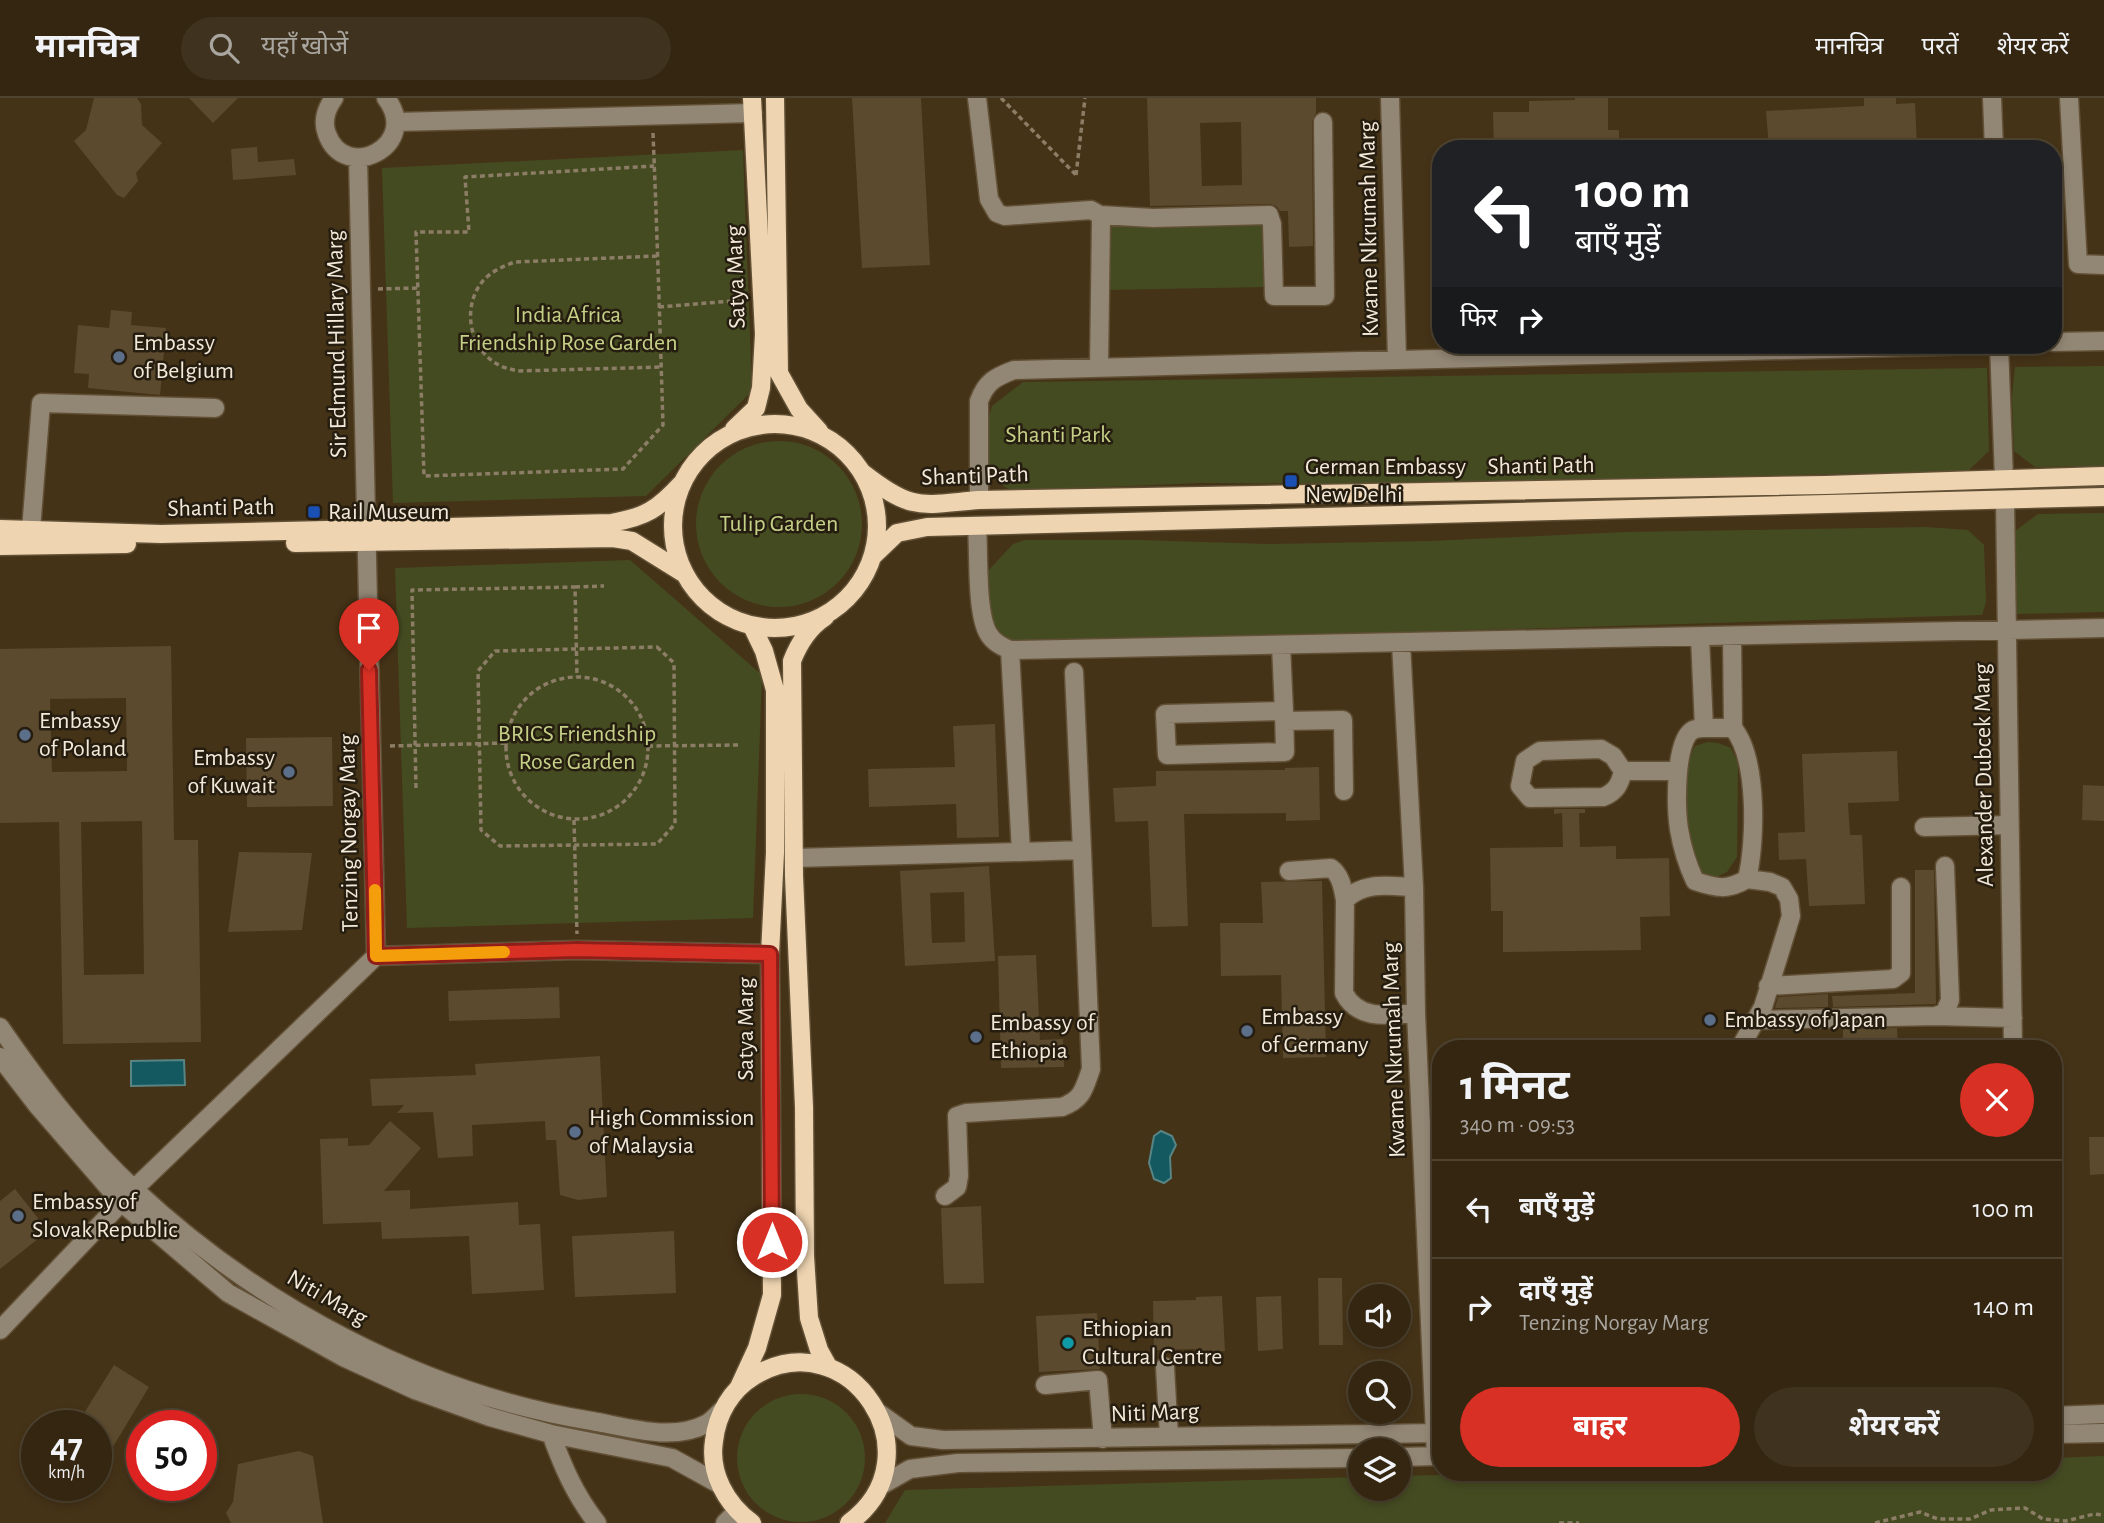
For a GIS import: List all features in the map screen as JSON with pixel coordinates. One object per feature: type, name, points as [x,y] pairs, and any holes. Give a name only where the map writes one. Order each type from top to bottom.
[{"type":"main road","name":"Satya Marg","points":[[775,98],[779,373],[799,409],[822,435]]},
{"type":"main road","name":"Satya Marg","points":[[723,438],[742,424],[756,408],[761,388],[764,334],[753,106]]},
{"type":"main road","points":[[825,617],[789,628],[752,626],[736,621],[713,607],[694,589],[685,574],[673,528],[677,498],[682,483],[695,462],[723,438],[739,430],[773,424],[790,424],[822,435],[852,458],[863,473],[873,492],[877,513],[878,534],[874,555],[863,580],[846,601],[825,617],[817,622],[799,644],[792,662],[794,858],[804,1094],[804,1256],[809,1318],[819,1350],[829,1368]]},
{"type":"main road","name":"Shanti Path","points":[[863,473],[894,495],[922,505],[979,500],[1826,485],[2104,476]]},
{"type":"main road","name":"Shanti Path","points":[[0,546],[366,536],[611,523],[647,514],[657,508],[682,483]]},
{"type":"main road","name":"Shanti Path","points":[[874,555],[897,533],[908,529],[2104,497]]},
{"type":"main road","name":"Shanti Path","points":[[0,529],[161,534],[614,538],[632,541],[685,574]]},
{"type":"main road","name":"Satya Marg","points":[[739,1387],[757,1349],[772,1295],[770,954],[775,853],[775,690],[765,650],[752,626]]},
{"type":"main road","points":[[752,1523],[731,1517],[714,1465],[715,1428],[722,1410],[739,1387],[750,1378],[775,1366],[802,1362],[829,1368],[850,1378],[867,1394],[879,1413],[887,1442],[887,1457],[880,1486],[868,1506],[849,1523]]},
{"type":"street","points":[[334,98],[324,117],[329,139],[336,149],[358,158],[380,152],[394,133],[394,110],[386,98]]},
{"type":"street","points":[[977,98],[989,199],[997,213],[1005,216],[1091,210],[1100,215],[1153,218],[1269,215],[1272,224],[1274,296],[1325,296],[1323,122]]},
{"type":"street","name":"Kwame Nkrumah Marg","points":[[1390,98],[1396,359]]},
{"type":"street","points":[[1992,98],[1994,140]]},
{"type":"street","points":[[2069,98],[2078,264],[2104,265]]},
{"type":"street","points":[[396,122],[653,117],[753,106]]},
{"type":"street","name":"Sir Edmund Hillary Marg","points":[[358,158],[366,536]]},
{"type":"street","points":[[1099,367],[1100,215]]},
{"type":"street","points":[[2062,342],[2104,341]]},
{"type":"street","points":[[979,500],[979,401],[984,386],[996,376],[1014,370],[1604,354]]},
{"type":"street","points":[[1999,354],[2004,479]]},
{"type":"street","points":[[31,530],[41,403],[215,408]]},
{"type":"street","name":"Alexander Dubcek Marg","points":[[2005,501],[2013,1040]]},
{"type":"street","points":[[978,526],[982,611],[988,632],[998,645],[1010,650],[2104,628]]},
{"type":"street","name":"Tenzing Norgay Marg","points":[[366,536],[376,956]]},
{"type":"street","points":[[1732,636],[1733,728],[1741,737],[1750,770],[1753,854],[1747,879]]},
{"type":"street","points":[[1700,637],[1704,728]]},
{"type":"street","name":"Kwame Nkrumah Marg","points":[[1401,643],[1432,1318]]},
{"type":"street","points":[[1281,645],[1284,716],[1285,752],[1167,754],[1166,713],[1284,716],[1343,720],[1344,791]]},
{"type":"street","points":[[1010,650],[1021,852]]},
{"type":"street","points":[[945,1196],[957,1187],[959,1176],[957,1116],[966,1113],[1062,1107],[1076,1102],[1091,1069],[1074,672]]},
{"type":"street","points":[[1733,728],[1692,730],[1684,740],[1678,771],[1678,827],[1686,861],[1695,881],[1718,888],[1739,884],[1747,879],[1770,882],[1782,887],[1789,899],[1791,916],[1763,1007],[1744,1040]]},
{"type":"street","points":[[1601,749],[1613,756],[1623,771],[1620,783],[1612,793],[1603,797],[1530,798],[1520,786],[1525,761],[1540,751],[1601,749]]},
{"type":"street","points":[[1623,771],[1678,771]]},
{"type":"street","points":[[1924,827],[2009,825]]},
{"type":"street","points":[[794,858],[1082,850]]},
{"type":"street","points":[[1936,1016],[1945,1012],[1950,1000],[1945,866]]},
{"type":"street","points":[[1289,871],[1331,868],[1336,871],[1342,884],[1345,900],[1344,993],[1349,1003],[1359,1010],[1372,1013],[1416,1013]]},
{"type":"street","points":[[1345,900],[1354,891],[1368,886],[1414,887]]},
{"type":"street","points":[[1769,986],[1893,979],[1901,973],[1901,887]]},
{"type":"street","points":[[0,1330],[134,1189],[376,956],[577,950],[770,954]]},
{"type":"street","points":[[1755,1020],[1936,1016],[2013,1018]]},
{"type":"street","name":"Niti Marg","points":[[0,1027],[32,1074],[78,1130],[134,1189],[232,1269],[304,1315],[369,1349],[436,1378],[505,1401],[564,1416],[658,1432],[691,1429],[707,1423],[722,1410]]},
{"type":"street","name":"Niti Marg","points":[[0,1057],[37,1105],[122,1203],[228,1293],[343,1357],[415,1390],[490,1417],[551,1434],[672,1458],[719,1484]]},
{"type":"street","points":[[1166,1367],[1169,1437]]},
{"type":"street","points":[[1045,1385],[1098,1381],[1103,1439]]},
{"type":"street","name":"Niti Marg","points":[[879,1413],[911,1436],[943,1440],[1432,1433]]},
{"type":"street","points":[[2062,1416],[2104,1414]]},
{"type":"street","points":[[2062,1434],[2104,1433]]},
{"type":"street","points":[[551,1434],[568,1478],[581,1503],[597,1523]]},
{"type":"street","points":[[1411,1457],[1432,1456]]},
{"type":"street","name":"Niti Marg","points":[[880,1486],[910,1469],[958,1463],[1348,1458]]},
{"type":"path","points":[[1001,98],[1076,175],[1085,98]]},
{"type":"path","points":[[653,117],[663,425],[623,470],[424,476],[416,232],[469,232],[465,177],[654,166]]},
{"type":"path","points":[[657,256],[515,262],[500,268],[483,281],[474,296],[469,317],[473,338],[485,355],[498,365],[518,371],[661,367]]},
{"type":"path","points":[[362,290],[417,288]]},
{"type":"path","points":[[659,307],[763,299]]},
{"type":"path","points":[[416,788],[412,590],[604,586]]},
{"type":"path","points":[[575,587],[577,677]]},
{"type":"path","points":[[657,647],[674,663],[675,824],[657,844],[500,846],[481,830],[480,743],[478,671],[495,651],[657,647]]},
{"type":"path","points":[[577,677],[610,685],[631,702],[645,726],[648,746],[646,768],[641,781],[624,802],[600,816],[574,820],[546,812],[524,795],[510,771],[506,743],[514,716],[531,694],[555,680],[577,677]]},
{"type":"path","points":[[371,747],[506,743]]},
{"type":"path","points":[[648,746],[739,745]]},
{"type":"path","points":[[574,820],[577,950]]},
{"type":"path","points":[[1875,1523],[1920,1513],[1938,1518],[1970,1519],[1991,1510],[2025,1508],[2043,1519],[2066,1521],[2094,1514],[2104,1515]]},
{"type":"path","points":[[1899,1516],[1899,1523]]},
{"type":"path","points":[[1559,1523],[1579,1523]]},
{"type":"green space","name":"India Africa Friendship Rose Garden","points":[[743,150],[752,391],[646,496],[393,503],[382,168]]},
{"type":"green space","points":[[1262,221],[1264,287],[1106,290],[1105,225]]},
{"type":"green space","points":[[2104,366],[2104,466],[2035,467],[2014,451],[2012,397],[2015,367]]},
{"type":"green space","name":"Shanti Park","points":[[1987,368],[1989,451],[1968,471],[1388,484],[1201,483],[1011,491],[998,482],[988,470],[981,443],[992,406],[1023,382]]},
{"type":"green space","name":"Tulip Garden","points":[[779,441],[811,447],[838,465],[856,492],[862,524],[856,556],[838,583],[811,601],[779,607],[747,601],[720,583],[702,556],[696,524],[702,492],[720,465],[747,447]]},
{"type":"green space","points":[[2104,513],[2104,612],[2017,614],[2014,600],[2012,533],[2038,514]]},
{"type":"green space","points":[[1926,527],[1968,530],[1984,545],[1986,602],[1982,615],[1011,644],[996,627],[986,603],[986,573],[1013,544],[1025,540],[1268,544],[1431,541],[1624,532]]},
{"type":"green space","name":"BRICS Friendship Rose Garden","points":[[630,560],[762,675],[753,918],[407,928],[395,568]]},
{"type":"green space","points":[[1708,742],[1731,748],[1738,763],[1737,857],[1727,872],[1716,877],[1696,872],[1686,808],[1690,759],[1695,746]]},
{"type":"green space","points":[[801,1394],[825,1399],[846,1413],[860,1434],[865,1458],[860,1482],[846,1503],[825,1517],[801,1522],[777,1517],[756,1503],[742,1482],[737,1458],[742,1434],[756,1413],[777,1399]]},
{"type":"green space","points":[[2104,1456],[2104,1523],[885,1523],[905,1490],[1348,1477],[1348,1501],[1411,1501],[1411,1476],[1432,1475],[1432,1481],[2062,1481],[2062,1458]]},
{"type":"water","points":[[184,1060],[185,1085],[131,1086],[131,1061]]},
{"type":"water","points":[[1161,1131],[1172,1136],[1176,1145],[1170,1157],[1171,1178],[1164,1183],[1154,1179],[1149,1163],[1154,1136]]},
{"type":"building","points":[[94,98],[137,98],[141,104],[142,125],[162,143],[136,173],[138,181],[124,198],[117,195],[74,141],[86,130]]},
{"type":"building","points":[[189,98],[238,98],[213,123]]},
{"type":"building","points":[[852,98],[921,98],[930,265],[862,268]]},
{"type":"building","points":[[1147,98],[1316,98],[1316,113],[1312,122],[1313,246],[1289,247],[1288,211],[1280,211],[1270,204],[1150,206]],"holes":[[[1241,122],[1242,185],[1202,186],[1200,123]]]},
{"type":"building","points":[[1608,98],[1608,130],[1619,130],[1619,140],[1494,140],[1493,112],[1529,112],[1529,101]]},
{"type":"building","points":[[1864,98],[1896,98],[1896,104],[1915,103],[1917,140],[1768,140],[1766,111],[1864,106]]},
{"type":"building","points":[[257,147],[258,162],[294,159],[296,175],[233,180],[231,149]]},
{"type":"building","name":"Embassy of Belgium","points":[[111,310],[132,312],[131,325],[166,328],[160,395],[88,388],[89,374],[74,373],[78,325],[109,328]]},
{"type":"building","points":[[171,646],[174,840],[198,840],[201,1042],[63,1044],[59,822],[0,823],[0,649]],"holes":[[[126,698],[127,771],[52,772],[50,699]],[[142,821],[144,974],[84,975],[81,822]]]},
{"type":"building","points":[[995,724],[999,837],[957,838],[956,804],[869,807],[868,769],[955,767],[953,726]]},
{"type":"building","name":"Embassy of Kuwait","points":[[332,737],[333,806],[247,807],[246,738]]},
{"type":"building","points":[[1897,751],[1899,801],[1848,803],[1850,835],[1862,835],[1865,904],[1809,906],[1806,859],[1779,860],[1778,833],[1805,832],[1802,754]]},
{"type":"building","points":[[1319,767],[1320,820],[1286,821],[1286,813],[1184,814],[1188,926],[1152,927],[1148,821],[1115,822],[1113,788],[1156,786],[1156,771],[1285,770]]},
{"type":"building","points":[[2083,785],[2104,786],[2104,821],[2082,820]]},
{"type":"building","points":[[1554,809],[1585,809],[1585,813],[1579,813],[1580,847],[1616,846],[1616,859],[1669,858],[1670,916],[1640,917],[1641,950],[1503,952],[1503,911],[1491,911],[1490,848],[1563,847],[1562,813],[1554,814]]},
{"type":"building","points":[[239,852],[312,853],[302,930],[228,932]]},
{"type":"building","points":[[989,866],[995,961],[905,966],[900,871]],"holes":[[[964,892],[965,942],[932,943],[930,893]]]},
{"type":"building","points":[[1915,870],[1934,870],[1936,1004],[1833,1007],[1832,996],[1915,993]]},
{"type":"building","points":[[1322,881],[1326,1057],[1283,1058],[1281,975],[1221,976],[1220,923],[1263,923],[1261,882]]},
{"type":"building","points":[[1036,955],[1040,1040],[1063,1039],[1064,1067],[1001,1068],[998,956]]},
{"type":"building","points":[[559,987],[560,1018],[449,1021],[448,991]]},
{"type":"building","points":[[1828,994],[1828,1007],[1775,1008],[1778,997]]},
{"type":"building","points":[[1897,1028],[1898,1040],[1843,1040],[1843,1029]]},
{"type":"building","name":"High Commission of Malaysia","points":[[600,1056],[607,1197],[578,1200],[560,1195],[556,1140],[546,1140],[545,1121],[472,1125],[473,1156],[438,1158],[433,1112],[397,1113],[404,1105],[372,1106],[370,1079],[476,1075],[475,1064]]},
{"type":"building","points":[[390,1121],[421,1148],[384,1191],[410,1190],[410,1209],[518,1202],[519,1225],[540,1224],[544,1290],[472,1294],[469,1236],[382,1239],[381,1222],[323,1224],[320,1139],[348,1138],[348,1146],[369,1145]]},
{"type":"building","points":[[2089,1137],[2104,1137],[2104,1174],[2090,1175]]},
{"type":"building","name":"Embassy of Slovak Republic","points":[[15,1189],[48,1231],[0,1269],[0,1201]]},
{"type":"building","points":[[981,1206],[984,1283],[944,1284],[941,1208]]},
{"type":"building","points":[[674,1231],[676,1293],[575,1297],[572,1236]]},
{"type":"building","points":[[1318,1278],[1342,1278],[1343,1345],[1319,1345]]},
{"type":"building","points":[[1222,1296],[1225,1351],[1198,1353],[1198,1349],[1154,1350],[1153,1301],[1196,1300],[1196,1297]]},
{"type":"building","points":[[1281,1296],[1283,1349],[1258,1351],[1256,1297]]},
{"type":"building","points":[[1097,1313],[1100,1369],[1039,1372],[1036,1316]]},
{"type":"building","points":[[114,1365],[149,1387],[135,1410],[126,1410],[126,1425],[112,1448],[112,1410],[86,1410]]},
{"type":"building","points":[[299,1451],[313,1456],[323,1523],[231,1523],[226,1513],[233,1502],[238,1464]]},
{"type":"slow traffic","points":[[375,890],[376,956],[504,952]]},
{"type":"place","name":"Embassy of Belgium","points":[[119,357]]},
{"type":"place","name":"German Embassy New Delhi","points":[[1291,481]]},
{"type":"place","name":"Rail Museum","points":[[314,512]]},
{"type":"place","name":"Embassy of Poland","points":[[25,735]]},
{"type":"place","name":"Embassy of Kuwait","points":[[289,772]]},
{"type":"place","name":"Embassy of Japan","points":[[1710,1020]]},
{"type":"place","name":"Embassy of Germany","points":[[1247,1031]]},
{"type":"place","name":"Embassy of Ethiopia","points":[[976,1037]]},
{"type":"place","name":"High Commission of Malaysia","points":[[575,1132]]},
{"type":"place","name":"Embassy of Slovak Republic","points":[[18,1216]]},
{"type":"place","name":"Ethiopian Cultural Centre","points":[[1068,1343]]},
{"type":"route","points":[[369,670],[376,956],[577,950],[770,954],[772,1242]]}]
